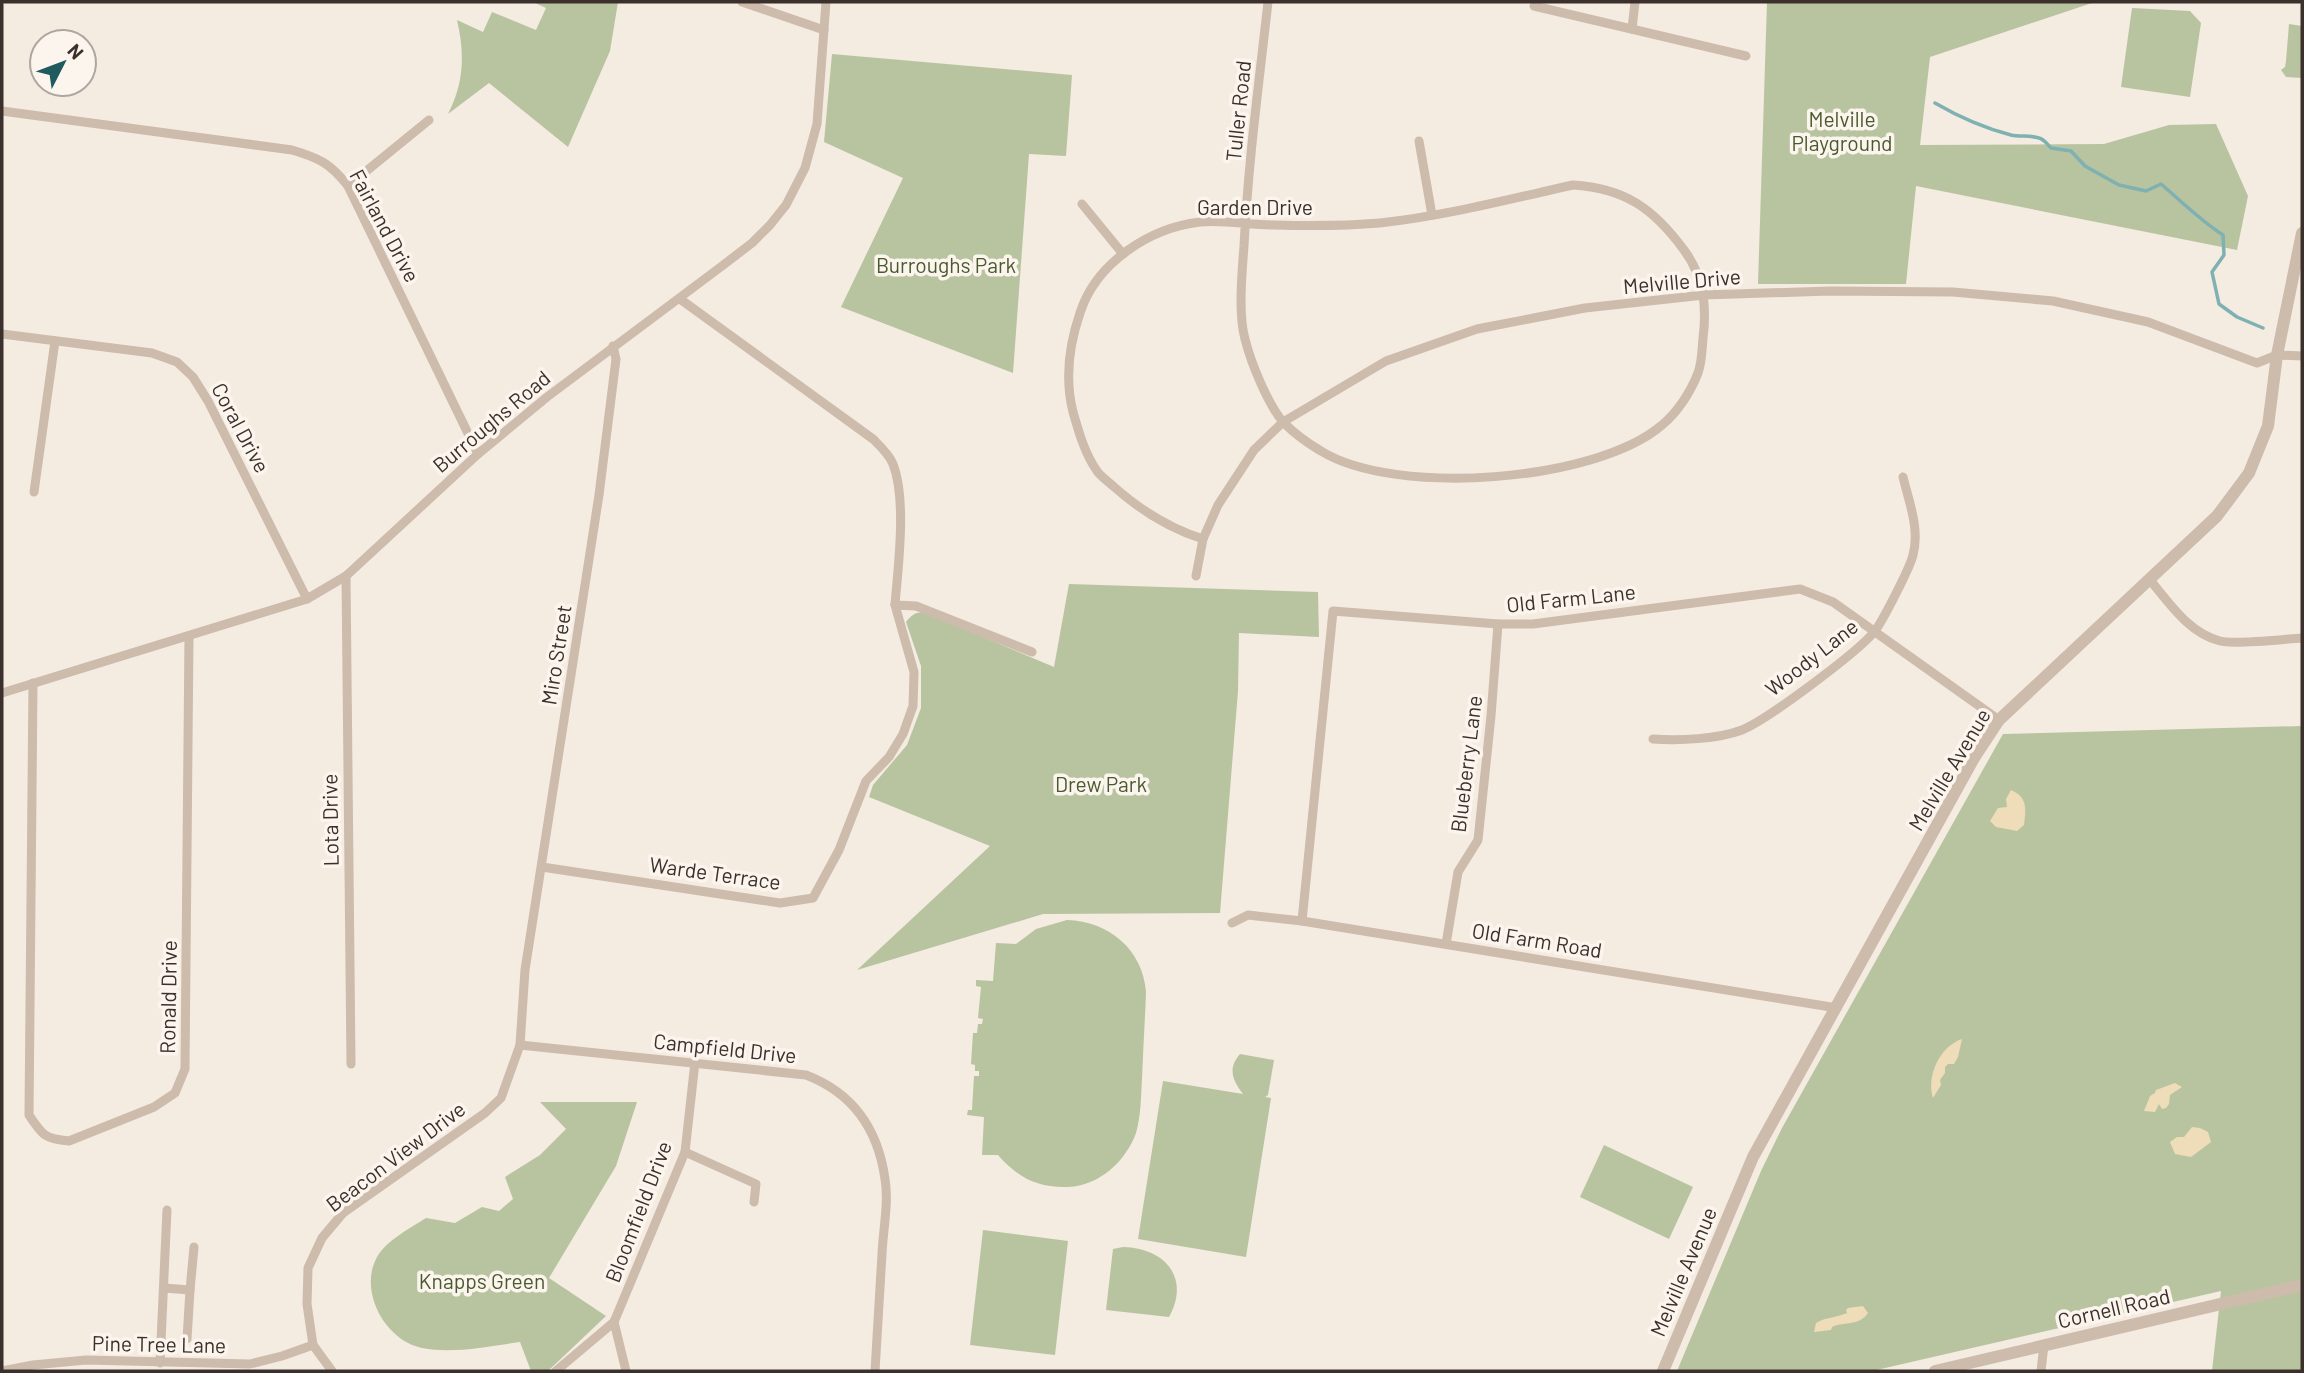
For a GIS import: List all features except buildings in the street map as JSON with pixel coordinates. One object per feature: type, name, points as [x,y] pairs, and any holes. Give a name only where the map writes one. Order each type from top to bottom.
[{"type":"street","points":[[742,2],[824,30]]},
{"type":"street","name":"Burroughs Road","points":[[2,692],[307,599],[346,576],[478,454],[614,346],[752,243],[786,205],[805,168],[817,124],[826,2]]},
{"type":"street","name":"Tuller Road","points":[[1268,2],[1245,223],[1242,281],[1244,337],[1264,390],[1283,422]]},
{"type":"street","points":[[1632,29],[1635,2]]},
{"type":"street","points":[[1534,6],[1746,56]]},
{"type":"street","name":"Fairland Drive","points":[[2,111],[292,150],[319,158],[336,171],[348,186],[478,454]]},
{"type":"street","points":[[348,186],[429,120]]},
{"type":"street","points":[[1419,141],[1432,215]]},
{"type":"street","name":"Garden Drive","points":[[1203,539],[1181,532],[1138,508],[1098,472],[1078,428],[1072,406],[1069,372],[1072,339],[1083,303],[1103,273],[1123,254],[1162,230],[1199,222],[1344,225],[1382,222],[1432,215],[1573,185],[1609,190],[1636,201],[1665,224],[1690,258],[1704,295]]},
{"type":"street","points":[[1082,204],[1123,254]]},
{"type":"street","name":"Melville Avenue","points":[[1663,1371],[1753,1157],[1838,1008],[1974,758],[1999,720],[2217,516],[2249,473],[2268,426],[2277,355],[2302,233]]},
{"type":"street","name":"Melville Drive","points":[[1196,576],[1203,539],[1218,505],[1254,450],[1283,422],[1386,361],[1477,329],[1586,308],[1704,295],[1830,291],[1953,292],[2053,301],[2148,322],[2256,362],[2277,355],[2302,356]]},
{"type":"street","points":[[1283,422],[1321,451],[1352,466],[1382,473],[1435,477],[1530,475],[1591,458],[1627,447],[1646,437],[1679,408],[1699,371],[1706,312],[1704,295]]},
{"type":"street","name":"Warde Terrace","points":[[542,867],[780,903],[813,898],[839,850],[866,781],[889,757],[903,734],[913,706],[914,672],[895,605],[899,556],[899,487],[892,463],[873,439],[680,299]]},
{"type":"street","name":"Coral Drive","points":[[2,334],[152,352],[177,362],[193,377],[208,401],[307,599]]},
{"type":"street","points":[[34,492],[55,341]]},
{"type":"street","name":"Miro Street","points":[[525,970],[599,495],[616,359],[614,346]]},
{"type":"street","name":"Woody Lane","points":[[1653,738],[1682,741],[1742,730],[1781,706],[1862,645],[1875,631],[1913,556],[1915,528],[1903,477]]},
{"type":"street","name":"Lota Drive","points":[[346,576],[351,1064]]},
{"type":"street","points":[[2150,580],[2185,621],[2201,634],[2222,642],[2302,638]]},
{"type":"street","name":"Old Farm Lane","points":[[1302,921],[1333,611],[1498,624],[1533,624],[1800,589],[1833,602],[1999,720]]},
{"type":"street","points":[[895,605],[916,606],[1032,652]]},
{"type":"street","name":"Blueberry Lane","points":[[1446,944],[1458,872],[1478,841],[1498,624]]},
{"type":"street","name":"Ronald Drive","points":[[33,683],[29,1115],[41,1134],[69,1141],[154,1107],[174,1093],[186,1069],[190,636]]},
{"type":"street","name":"Old Farm Road","points":[[1232,923],[1248,915],[1302,921],[1838,1008]]},
{"type":"street","name":"Beacon View Drive","points":[[332,1371],[313,1345],[307,1304],[308,1268],[322,1238],[344,1213],[485,1113],[501,1098],[520,1045],[525,970]]},
{"type":"street","name":"Campfield Drive","points":[[520,1045],[806,1075],[829,1084],[848,1099],[866,1121],[877,1143],[886,1181],[875,1371]]},
{"type":"street","name":"Bloomfield Drive","points":[[614,1322],[685,1152],[695,1062]]},
{"type":"street","points":[[685,1152],[756,1184],[754,1202]]},
{"type":"street","points":[[160,1363],[167,1210]]},
{"type":"street","points":[[187,1339],[194,1247]]},
{"type":"street","name":"Cornell Road","points":[[1935,1371],[2302,1285]]},
{"type":"street","points":[[164,1288],[190,1290]]},
{"type":"street","points":[[556,1371],[614,1322],[626,1371]]},
{"type":"street","name":"Pine Tree Lane","points":[[2,1371],[86,1360],[250,1364],[313,1345]]},
{"type":"street","points":[[2041,1371],[2044,1345]]},
{"type":"green space","points":[[533,2],[618,2],[610,51],[568,147],[489,83],[448,114],[462,68],[457,20],[483,32],[492,12],[536,30],[546,8]]},
{"type":"green space","name":"Melville Playground","points":[[1767,2],[2095,2],[1930,57],[1920,145],[2104,144],[2169,125],[2216,124],[2248,196],[2237,250],[1916,186],[1906,284],[1758,284]]},
{"type":"green space","points":[[2132,8],[2190,11],[2201,23],[2190,97],[2121,87]]},
{"type":"green space","points":[[2289,24],[2302,26],[2302,78],[2286,77],[2281,70],[2285,67]]},
{"type":"green space","name":"Burroughs Park","points":[[832,54],[1072,75],[1066,156],[1029,154],[1013,373],[841,307],[903,178],[824,142]]},
{"type":"green space","name":"Drew Park","points":[[1069,584],[1318,592],[1319,637],[1239,633],[1238,691],[1220,913],[1043,914],[857,970],[990,846],[869,797],[873,785],[907,745],[921,708],[921,666],[906,622],[915,614],[926,613],[1054,667]]},
{"type":"green space","points":[[2302,726],[2302,1371],[2212,1371],[2221,1291],[1872,1371],[1677,1371],[1761,1171],[1782,1128],[2003,734]]},
{"type":"green space","points":[[1067,920],[1097,926],[1121,941],[1138,963],[1146,992],[1136,1133],[1126,1153],[1101,1177],[1079,1186],[1057,1187],[1029,1180],[1013,1170],[998,1155],[982,1155],[984,1117],[967,1115],[968,1110],[972,1110],[974,1076],[979,1076],[975,1065],[971,1064],[973,1033],[977,1033],[978,1024],[982,1024],[983,1019],[978,1018],[981,987],[976,986],[976,980],[993,981],[996,943],[1016,944],[1036,929]]},
{"type":"green space","points":[[1240,1054],[1274,1060],[1268,1095],[1265,1097],[1271,1098],[1246,1257],[1138,1239],[1163,1081],[1243,1094],[1233,1075],[1236,1059]]},
{"type":"green space","name":"Knapps Green","points":[[540,1102],[637,1102],[616,1166],[549,1278],[606,1316],[548,1371],[531,1371],[520,1342],[446,1350],[409,1344],[387,1326],[379,1314],[371,1286],[376,1259],[391,1241],[426,1218],[455,1223],[482,1207],[499,1211],[513,1199],[505,1177],[540,1155],[566,1129]]},
{"type":"green space","points":[[1604,1145],[1693,1187],[1669,1239],[1580,1197]]},
{"type":"green space","points":[[983,1230],[1068,1241],[1055,1355],[970,1345]]},
{"type":"green space","points":[[1123,1247],[1151,1253],[1170,1267],[1177,1289],[1169,1317],[1106,1310],[1113,1249]]},
{"type":"sand","points":[[2011,790],[2020,796],[2025,804],[2024,825],[2017,831],[1996,827],[1990,821],[1998,808],[2007,807],[2006,799]]},
{"type":"sand","points":[[1962,1039],[1958,1057],[1954,1064],[1945,1067],[1941,1085],[1933,1098],[1931,1080],[1937,1063],[1947,1048]]},
{"type":"sand","points":[[2175,1083],[2182,1087],[2170,1095],[2166,1108],[2162,1109],[2159,1104],[2155,1112],[2144,1111],[2150,1096],[2156,1090]]},
{"type":"sand","points":[[2192,1127],[2208,1132],[2211,1142],[2191,1157],[2175,1154],[2170,1142],[2177,1137],[2184,1137]]},
{"type":"sand","points":[[1863,1306],[1868,1313],[1860,1320],[1837,1325],[1831,1330],[1814,1332],[1816,1323],[1847,1313],[1848,1308]]},
{"type":"waterway","points":[[1935,103],[1991,129],[2011,135],[2039,138],[2051,148],[2071,151],[2085,166],[2119,185],[2146,191],[2161,184],[2223,235],[2224,255],[2212,272],[2219,304],[2237,317],[2263,328]]}]
